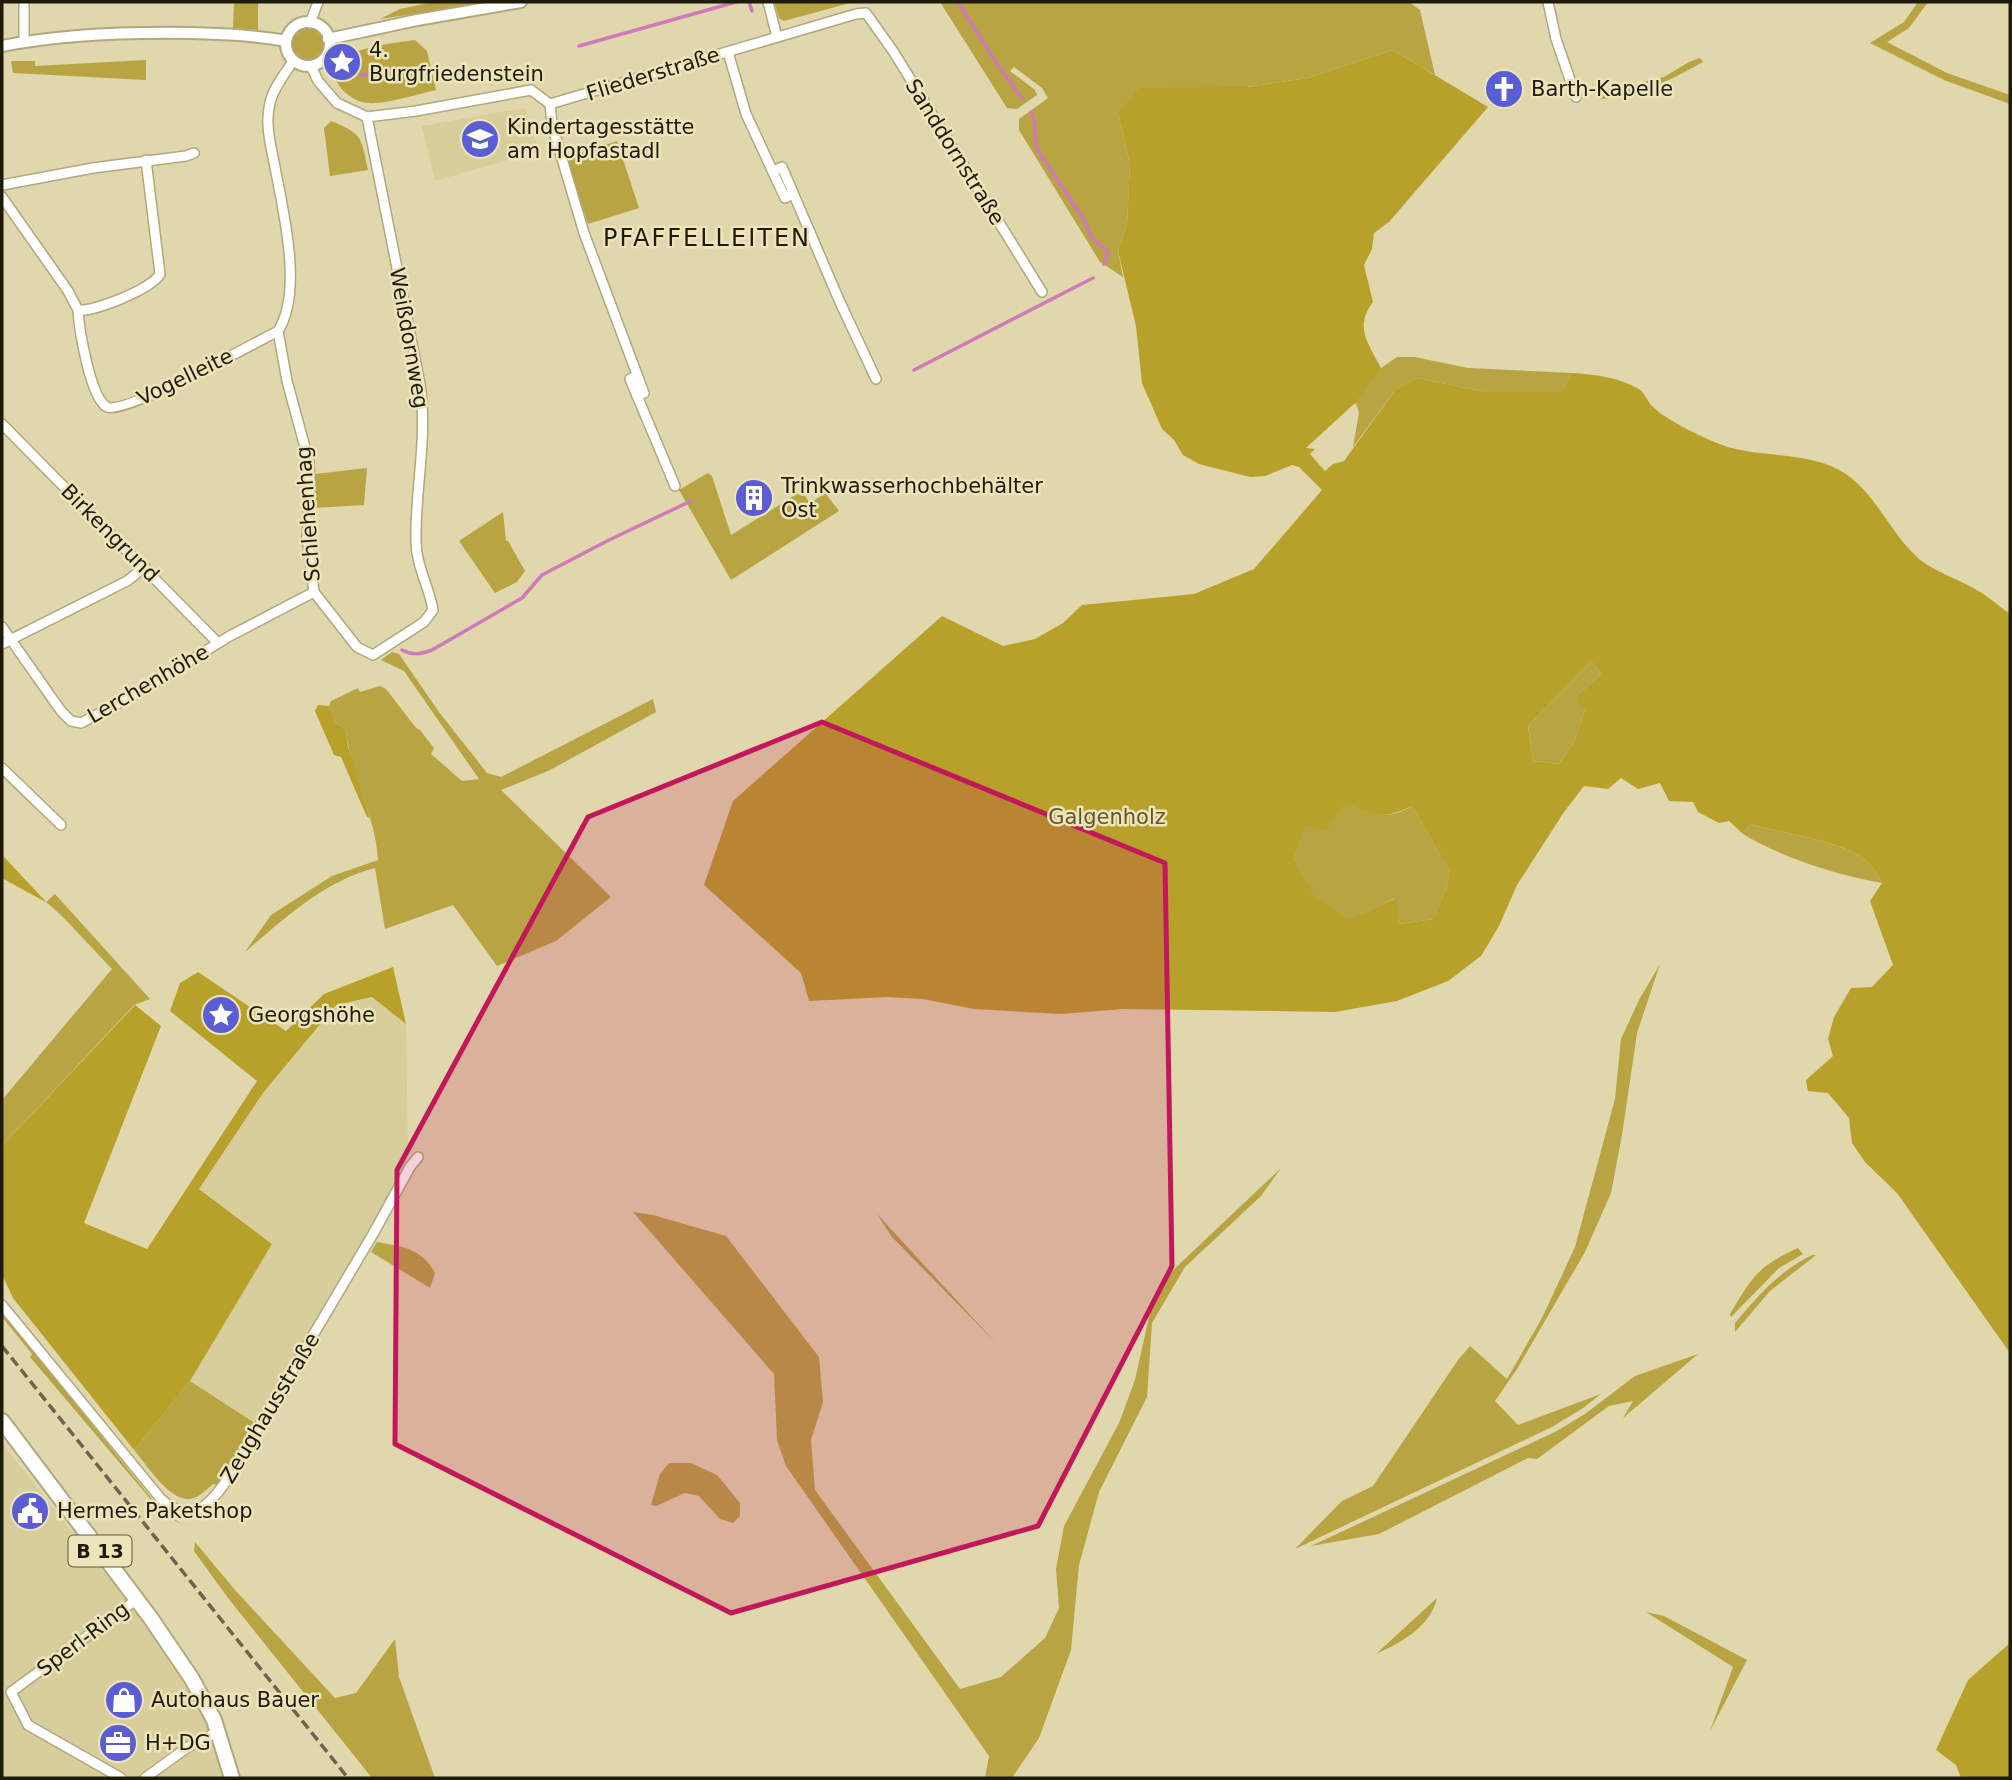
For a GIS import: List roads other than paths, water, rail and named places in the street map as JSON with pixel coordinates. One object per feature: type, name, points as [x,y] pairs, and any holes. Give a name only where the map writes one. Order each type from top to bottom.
[{"type":"main road","name":"B 13","points":[[2,1421],[192,1679],[219,1731],[232,1778]]},
{"type":"street","points":[[24,2],[24,42]]},
{"type":"street","points":[[310,23],[318,2]]},
{"type":"street","points":[[328,39],[521,2]]},
{"type":"street","points":[[768,2],[777,37]]},
{"type":"street","points":[[1548,2],[1556,39],[1576,97]]},
{"type":"street","name":"Fliederstraße","points":[[550,104],[866,13]]},
{"type":"street","name":"Sanddornstraße","points":[[866,13],[893,51],[1042,292]]},
{"type":"street","points":[[310,23],[323,28],[328,39],[329,49],[326,56],[311,66],[293,61],[286,48],[286,41],[295,27],[310,23]]},
{"type":"street","points":[[2,46],[102,34],[155,33],[237,35],[286,41]]},
{"type":"street","points":[[728,52],[746,114],[773,171],[782,167],[876,379]]},
{"type":"street","name":"Schlehenhag","points":[[293,61],[274,91],[268,117],[289,259],[288,296],[282,325],[278,331],[287,381],[309,462],[307,537],[314,592],[357,647],[368,654],[378,653]]},
{"type":"street","points":[[311,66],[324,89],[337,103],[367,117],[531,90],[550,104],[552,125],[584,233],[637,376],[630,379],[676,486]]},
{"type":"street","name":"Weißdornweg","points":[[367,117],[420,384],[424,418],[416,542],[419,565],[433,610],[424,622],[378,653]]},
{"type":"street","points":[[2,185],[194,153]]},
{"type":"street","points":[[2,197],[68,291],[78,310],[92,310],[151,284],[158,278],[160,270],[146,160]]},
{"type":"street","name":"Vogelleite","points":[[78,310],[81,343],[90,371],[103,403],[111,408],[168,387],[278,331]]},
{"type":"street","name":"Birkengrund","points":[[2,424],[218,643]]},
{"type":"street","points":[[2,627],[6,641],[127,581],[145,567]]},
{"type":"street","name":"Lerchenhöhe","points":[[6,641],[61,711],[71,721],[82,723],[145,689],[218,643],[314,592]]},
{"type":"street","points":[[2,768],[61,825]]},
{"type":"street","name":"Zeughausstraße","points":[[2,1305],[161,1499],[179,1511],[198,1509],[213,1500],[232,1472],[418,1157]]},
{"type":"street","name":"Sperl-Ring","points":[[121,1778],[28,1725],[11,1692],[136,1600]]},
{"type":"street","points":[[145,1778],[188,1746],[219,1731]]},
{"type":"waterway","points":[[579,46],[736,2]]},
{"type":"waterway","points":[[749,2],[752,11]]},
{"type":"waterway","points":[[958,2],[1022,98]]},
{"type":"waterway","points":[[361,75],[420,69]]},
{"type":"waterway","points":[[1031,112],[1037,149],[1084,220],[1092,238],[1108,252],[1104,264]]},
{"type":"waterway","points":[[914,370],[1093,278]]},
{"type":"waterway","points":[[402,650],[417,654],[432,650],[522,598],[542,575],[691,501]]},
{"type":"railway","points":[[2,1346],[348,1778]]},
{"type":"place","name":"4. Burgfriedenstein","points":[[342,62]]},
{"type":"place","name":"Barth-Kapelle","points":[[1504,89]]},
{"type":"place","name":"Kindertagesstätte am Hopfastadl","points":[[480,139]]},
{"type":"place","name":"Trinkwasserhochbehälter Ost","points":[[754,498]]},
{"type":"place","name":"Georgshöhe","points":[[221,1015]]},
{"type":"place","name":"Hermes Paketshop","points":[[30,1511]]},
{"type":"place","name":"Autohaus Bauer","points":[[124,1700]]},
{"type":"place","name":"H+DG","points":[[118,1743]]},
{"type":"district","name":"PFAFFELLEITEN","points":[[707,238]]},
{"type":"park label","name":"Galgenholz","points":[[1107,817]]}]
